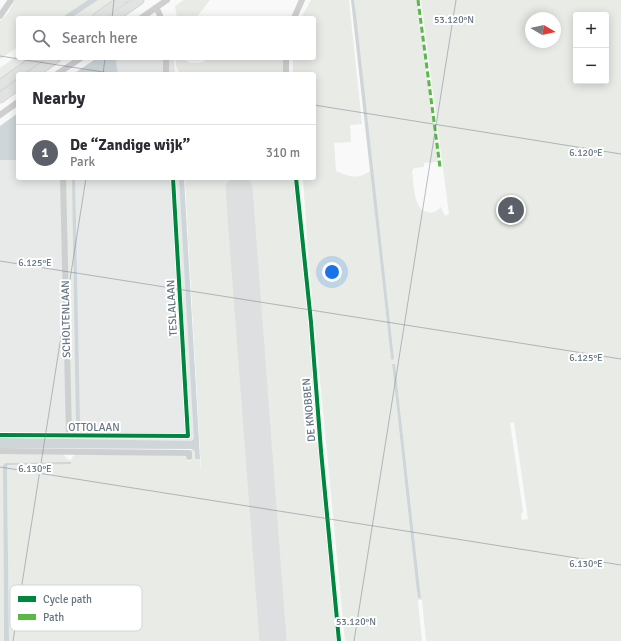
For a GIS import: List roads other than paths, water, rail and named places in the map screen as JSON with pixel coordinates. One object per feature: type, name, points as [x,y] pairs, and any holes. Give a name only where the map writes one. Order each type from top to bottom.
[{"type":"highway","points":[[100,16],[122,0]]},
{"type":"highway","points":[[116,16],[139,0]]},
{"type":"highway","points":[[18,72],[35,60]]},
{"type":"highway","points":[[36,72],[53,60]]},
{"type":"highway","points":[[0,85],[16,74]]},
{"type":"highway","points":[[0,98],[16,86]]},
{"type":"street","points":[[143,16],[167,0]]},
{"type":"street","points":[[295,16],[302,0]]},
{"type":"street","points":[[0,16],[8,1]]},
{"type":"street","points":[[155,8],[160,16]]},
{"type":"street","points":[[60,72],[78,60]]},
{"type":"street","points":[[166,60],[166,72]]},
{"type":"street","points":[[286,60],[286,72]]},
{"type":"street","points":[[0,115],[16,103]]},
{"type":"street","name":"SCHOLTENLAAN","points":[[63,180],[69,436]]},
{"type":"street","name":"TESLALAAN","points":[[173,180],[188,436]]},
{"type":"street","name":"DE KNOBBEN","points":[[296,180],[311,322],[339,641]]},
{"type":"street","name":"OTTOLAAN","points":[[0,435],[188,436]]},
{"type":"street","points":[[0,452],[69,454],[189,454],[189,457]]},
{"type":"place","name":"De “Zandige wijk”","points":[[511,210]]}]
